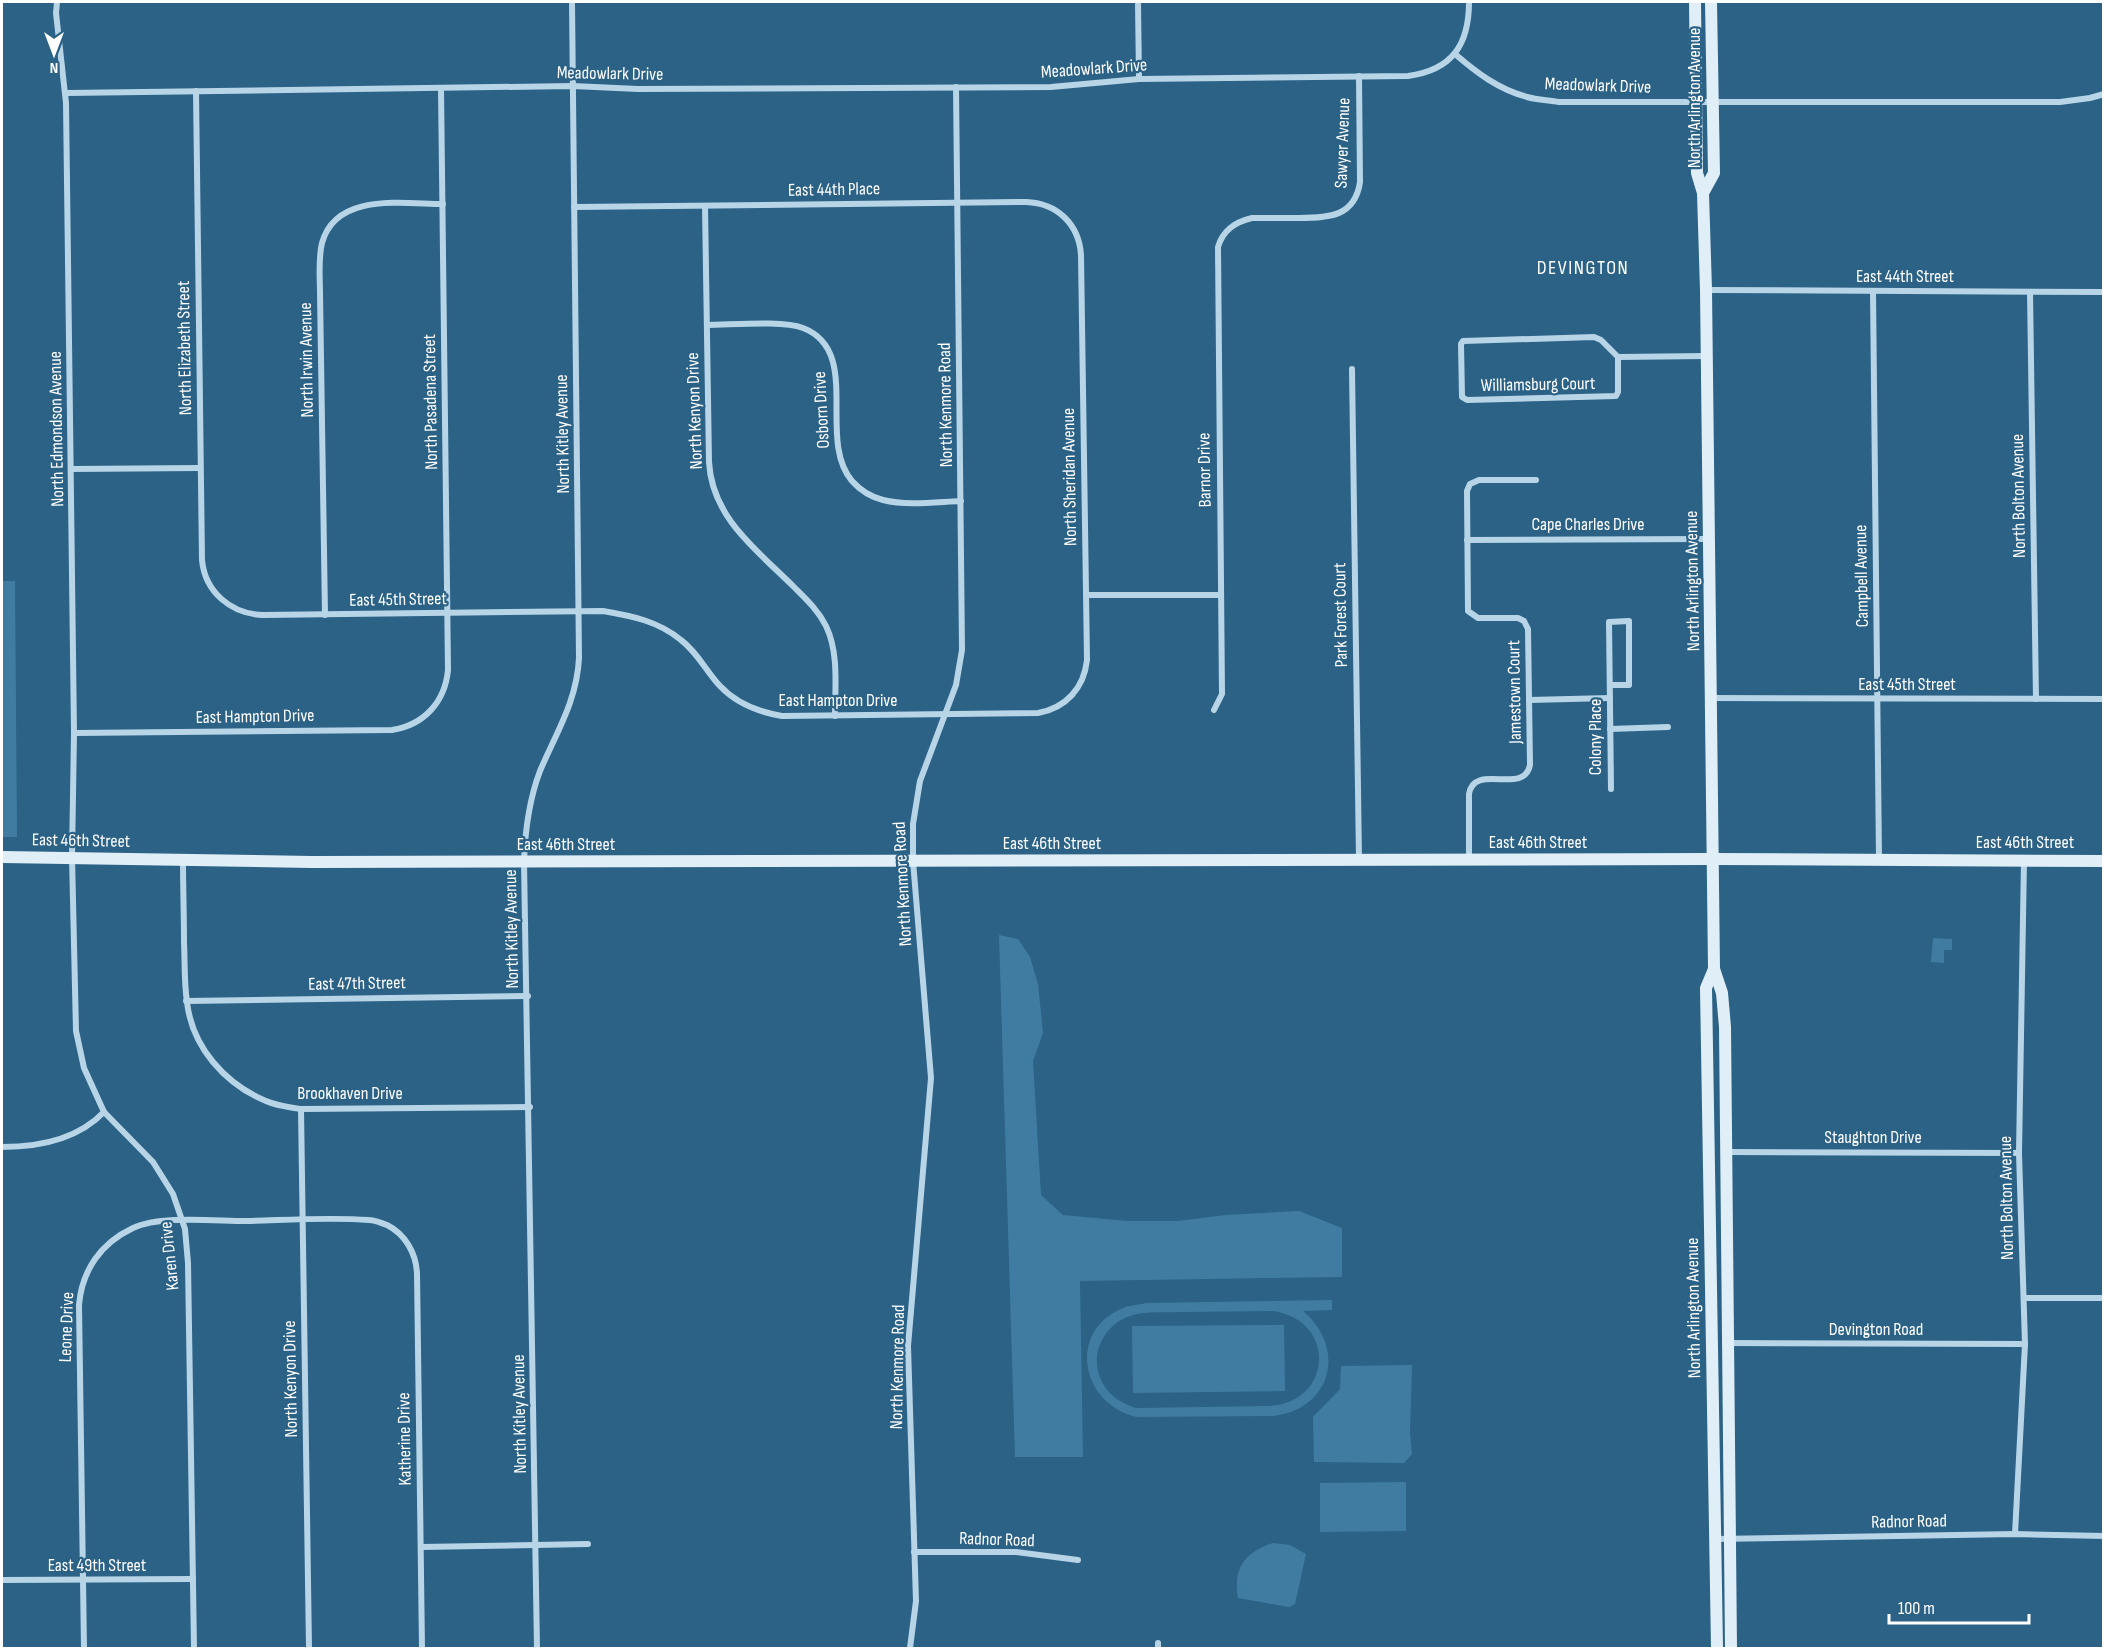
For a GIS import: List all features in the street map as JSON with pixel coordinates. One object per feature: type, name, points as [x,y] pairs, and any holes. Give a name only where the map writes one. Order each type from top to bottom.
[{"type":"main road","name":"North Arlington Avenue","points":[[1695,2],[1697,173],[1703,193],[1706,290],[1714,969],[1722,993],[1725,1027],[1731,1648]]},
{"type":"main road","name":"North Arlington Avenue","points":[[1703,193],[1714,173],[1712,2]]},
{"type":"main road","name":"East 46th Street","points":[[2,857],[262,862],[1713,859],[2103,861]]},
{"type":"main road","name":"North Arlington Avenue","points":[[1714,969],[1706,988],[1717,1648]]},
{"type":"street","name":"North Edmondson Avenue","points":[[57,2],[56,13],[66,93],[74,733],[72,857]]},
{"type":"street","name":"North Kitley Avenue","points":[[537,1648],[530,1107],[524,862],[525,840],[534,788],[567,715],[575,689],[579,658],[572,2]]},
{"type":"street","points":[[1138,2],[1139,79]]},
{"type":"street","points":[[1455,54],[1467,30],[1469,2]]},
{"type":"street","name":"Meadowlark Drive","points":[[66,93],[573,86],[638,89],[1052,87],[1139,79],[1408,76],[1437,68],[1455,54],[1476,72],[1499,86],[1542,100],[1713,103],[2060,102],[2103,94]]},
{"type":"street","name":"Sawyer Avenue","points":[[1227,230],[1239,221],[1252,218],[1325,218],[1348,207],[1355,198],[1360,182],[1359,76]]},
{"type":"street","name":"North Kenmore Road","points":[[910,1648],[916,1605],[908,1346],[931,1078],[913,861],[913,819],[924,769],[957,681],[962,650],[956,87]]},
{"type":"street","name":"North Pasadena Street","points":[[431,711],[441,697],[447,681],[441,88]]},
{"type":"street","name":"North Elizabeth Street","points":[[196,91],[202,564],[210,586],[221,600]]},
{"type":"street","name":"East 44th Place","points":[[574,207],[1026,202],[1050,207],[1064,217],[1078,239]]},
{"type":"street","name":"North Irwin Avenue","points":[[325,615],[320,293],[322,242],[336,220],[354,208],[367,205],[443,204]]},
{"type":"street","name":"North Kenyon Drive","points":[[705,206],[709,462],[713,488],[730,523],[812,604],[826,626],[834,656],[835,716]]},
{"type":"street","name":"Barnor Drive","points":[[1214,710],[1222,694],[1217,253],[1219,242],[1227,230]]},
{"type":"street","name":"North Sheridan Avenue","points":[[1059,706],[1075,692],[1086,667],[1081,255],[1078,239]]},
{"type":"street","name":"East 44th Street","points":[[1706,290],[2103,292]]},
{"type":"street","name":"Campbell Avenue","points":[[1873,291],[1880,860]]},
{"type":"street","name":"North Bolton Avenue","points":[[2030,292],[2036,699]]},
{"type":"street","name":"Osborn Drive","points":[[707,325],[788,325],[813,333],[828,350],[834,366],[837,447],[841,463],[850,479],[862,491],[882,500],[895,502],[961,501]]},
{"type":"street","name":"Williamsburg Court","points":[[1594,337],[1601,340],[1618,357],[1618,392],[1613,398],[1467,400],[1461,394],[1461,344],[1466,340],[1594,337]]},
{"type":"street","points":[[1618,357],[1707,356]]},
{"type":"street","name":"Park Forest Court","points":[[1352,369],[1359,860]]},
{"type":"street","points":[[71,469],[200,468]]},
{"type":"street","name":"Jamestown Court","points":[[1469,860],[1469,790],[1480,779],[1517,779],[1527,774],[1530,765],[1528,627],[1518,618],[1478,618],[1468,611],[1467,494],[1470,484],[1479,480],[1536,480]]},
{"type":"street","name":"Cape Charles Drive","points":[[1467,540],[1709,539]]},
{"type":"street","points":[[1086,596],[1221,595]]},
{"type":"street","name":"East 45th Street","points":[[221,600],[236,610],[254,615],[579,612]]},
{"type":"street","name":"East Hampton Drive","points":[[579,612],[603,611],[633,616],[661,627],[679,638],[695,652],[730,695],[752,709],[782,716],[1038,714],[1059,706]]},
{"type":"street","name":"Colony Place","points":[[1610,686],[1629,685],[1629,621],[1609,622],[1611,789]]},
{"type":"street","name":"East 45th Street","points":[[1711,698],[2103,699]]},
{"type":"street","points":[[1529,700],[1610,699]]},
{"type":"street","name":"East Hampton Drive","points":[[74,733],[392,730],[413,724],[431,711]]},
{"type":"street","points":[[1610,729],[1668,727]]},
{"type":"street","name":"Karen Drive","points":[[72,857],[77,1039],[87,1077],[104,1112],[147,1155],[164,1176],[183,1221],[189,1263],[194,1648]]},
{"type":"street","name":"Brookhaven Drive","points":[[183,860],[186,1001],[193,1026],[208,1056],[235,1083],[256,1097],[301,1109],[530,1107]]},
{"type":"street","name":"North Bolton Avenue","points":[[2015,1534],[2025,1344],[2019,1153],[2024,860]]},
{"type":"street","name":"East 47th Street","points":[[186,1001],[528,996]]},
{"type":"street","name":"North Kenyon Drive","points":[[301,1109],[309,1648]]},
{"type":"street","points":[[2,1147],[30,1146],[56,1141],[84,1128],[104,1112]]},
{"type":"street","name":"Staughton Drive","points":[[1727,1152],[2019,1153]]},
{"type":"street","name":"Leone Drive","points":[[84,1648],[79,1305],[82,1284],[95,1257],[116,1237],[140,1225],[183,1221],[370,1220],[386,1225],[400,1235]]},
{"type":"street","name":"Katherine Drive","points":[[400,1235],[414,1256],[417,1273],[422,1648]]},
{"type":"street","points":[[2024,1298],[2103,1298]]},
{"type":"street","name":"Devington Road","points":[[1728,1343],[2025,1344]]},
{"type":"street","name":"Radnor Road","points":[[1715,1539],[2015,1534],[2103,1536]]},
{"type":"street","points":[[421,1547],[588,1544]]},
{"type":"street","name":"Radnor Road","points":[[914,1552],[1016,1552],[1078,1560]]},
{"type":"street","name":"East 49th Street","points":[[2,1580],[193,1579]]},
{"type":"shaded area","points":[[2,581],[15,581],[17,837],[2,837]]},
{"type":"shaded area","points":[[999,935],[1018,939],[1030,957],[1038,984],[1043,1033],[1033,1061],[1041,1195],[1063,1215],[1127,1221],[1178,1221],[1226,1215],[1299,1211],[1342,1228],[1342,1277],[1080,1281],[1083,1457],[1015,1457]]},
{"type":"shaded area","points":[[1933,938],[1952,939],[1952,950],[1944,950],[1944,963],[1931,962]]},
{"type":"shaded area","points":[[1332,1300],[1332,1310],[1303,1311],[1317,1326],[1325,1342],[1328,1359],[1327,1375],[1320,1389],[1309,1402],[1293,1411],[1273,1416],[1137,1417],[1118,1410],[1103,1398],[1093,1383],[1088,1366],[1088,1349],[1094,1333],[1105,1319],[1128,1306],[1146,1303]],"holes":[[[1273,1311],[1294,1317],[1308,1329],[1317,1344],[1319,1360],[1316,1376],[1306,1390],[1291,1401],[1270,1406],[1136,1408],[1112,1395],[1100,1378],[1097,1355],[1102,1340],[1112,1327],[1131,1315],[1152,1312]]]},
{"type":"shaded area","points":[[1284,1325],[1285,1391],[1133,1393],[1132,1326]]},
{"type":"shaded area","points":[[1412,1365],[1410,1434],[1412,1454],[1404,1463],[1314,1462],[1313,1417],[1340,1389],[1341,1366]]},
{"type":"shaded area","points":[[1406,1482],[1406,1531],[1320,1532],[1320,1483]]},
{"type":"shaded area","points":[[1273,1543],[1290,1545],[1306,1554],[1295,1604],[1289,1607],[1238,1598],[1237,1578],[1243,1563],[1255,1552]]},
{"type":"district","name":"DEVINGTON","points":[[1583,267]]}]
